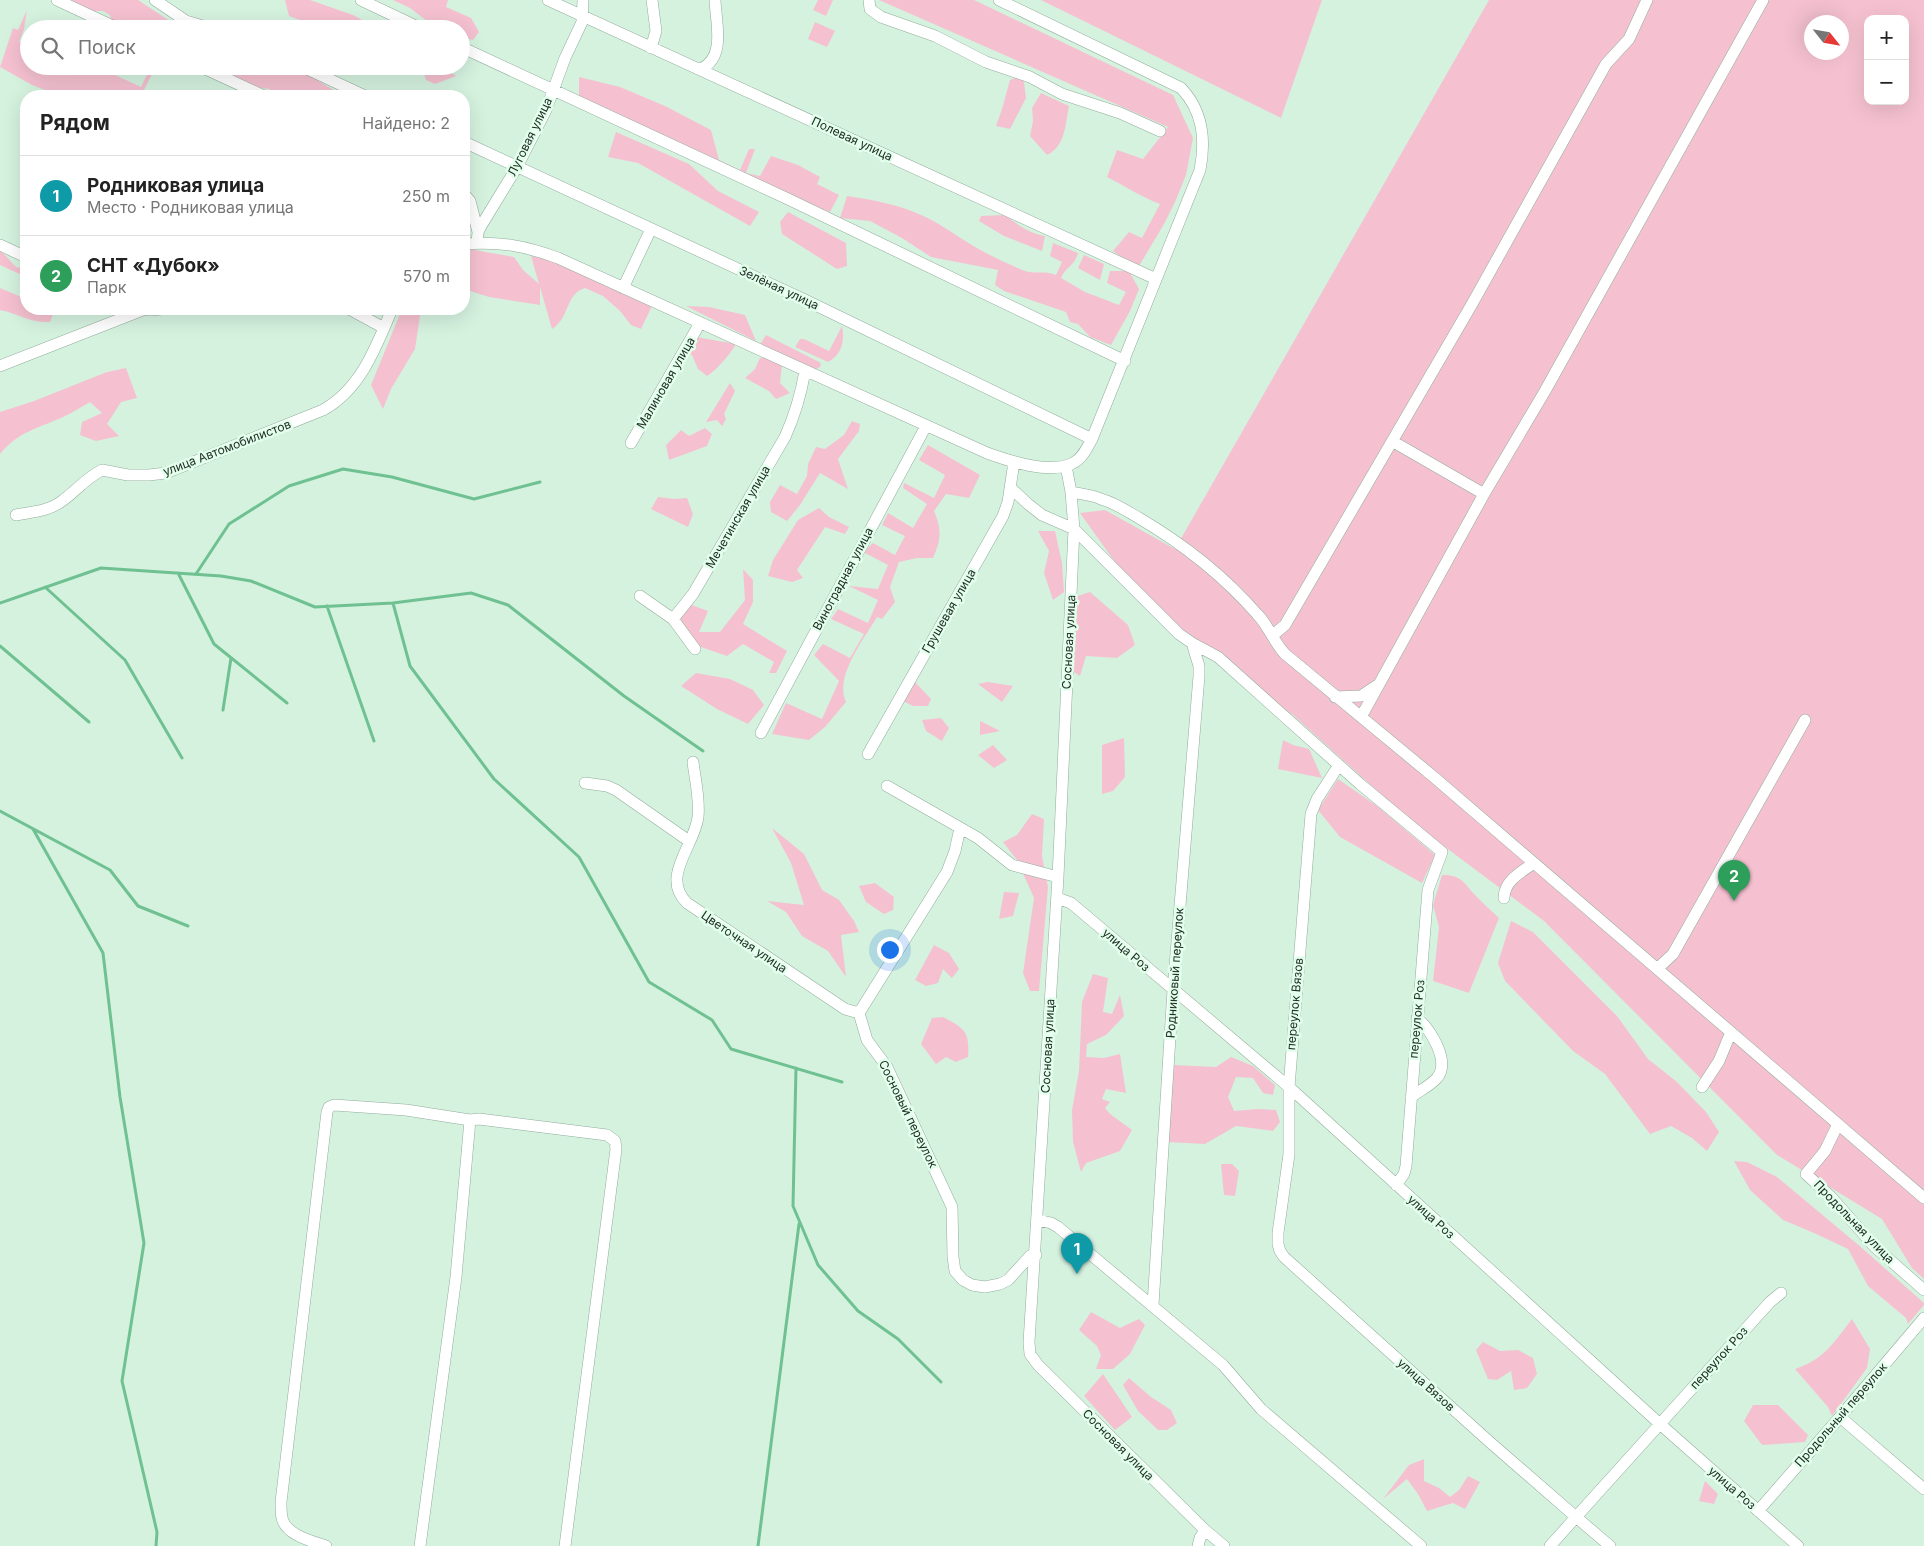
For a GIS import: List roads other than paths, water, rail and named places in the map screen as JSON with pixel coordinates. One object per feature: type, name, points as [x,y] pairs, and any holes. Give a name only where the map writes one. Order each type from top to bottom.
[{"type":"street","points":[[57,0],[100,20]]},
{"type":"street","points":[[155,0],[186,20]]},
{"type":"street","points":[[361,0],[403,20]]},
{"type":"street","name":"Полевая улица","points":[[548,0],[1156,280]]},
{"type":"street","points":[[582,0],[584,17]]},
{"type":"street","points":[[651,48],[656,31],[652,0]]},
{"type":"street","points":[[701,70],[712,62],[718,48],[715,0]]},
{"type":"street","points":[[869,0],[870,9],[881,17],[934,36],[986,62],[1030,77],[1062,94],[1120,113],[1160,131]]},
{"type":"street","points":[[470,241],[478,238],[519,245],[538,251],[987,453],[1014,462],[1056,467],[1066,466],[1080,458],[1092,439],[1125,361],[1200,170],[1203,157],[1202,130],[1192,99],[1181,88],[999,0]]},
{"type":"street","points":[[1273,635],[1286,625],[1468,312],[1606,64],[1629,39],[1647,0]]},
{"type":"street","points":[[1361,717],[1484,494],[1545,391],[1763,0]]},
{"type":"street","name":"Луговая улица","points":[[478,238],[546,110],[565,58],[584,17]]},
{"type":"street","points":[[470,51],[788,199],[1125,361]]},
{"type":"street","points":[[218,75],[251,90]]},
{"type":"street","points":[[320,75],[353,90]]},
{"type":"street","name":"Зелёная улица","points":[[470,145],[814,304],[1092,439]]},
{"type":"street","points":[[470,201],[478,238]]},
{"type":"street","points":[[623,288],[651,229]]},
{"type":"street","points":[[0,245],[20,254]]},
{"type":"street","points":[[0,366],[127,315]]},
{"type":"street","points":[[360,315],[384,328]]},
{"type":"street","name":"улица Автомобилистов","points":[[16,515],[47,509],[61,502],[88,478],[102,470],[128,475],[166,473],[323,410],[338,402],[349,391],[365,368],[389,315]]},
{"type":"street","name":"Малиновая улица","points":[[631,442],[700,323]]},
{"type":"street","name":"Мечетинская улица","points":[[673,619],[693,594],[785,437],[798,404],[805,371]]},
{"type":"street","name":"Виноградная улица","points":[[761,732],[926,426]]},
{"type":"street","points":[[1392,440],[1484,494]]},
{"type":"street","name":"Грушевая улица","points":[[868,754],[1003,516],[1011,488],[1014,462]]},
{"type":"street","name":"Сосновая улица","points":[[1066,466],[1072,492],[1074,529],[1057,898],[1030,1354],[1038,1365],[1205,1530],[1224,1546]]},
{"type":"street","points":[[1011,488],[1042,515],[1074,529],[1179,634],[1218,657],[1339,765]]},
{"type":"street","points":[[1072,492],[1100,498],[1113,504],[1187,548],[1240,595],[1259,615],[1285,654],[1658,968],[1924,1198]]},
{"type":"street","points":[[640,596],[673,619],[695,648]]},
{"type":"street","name":"Родниковый переулок","points":[[1153,1305],[1173,990],[1199,676],[1199,666],[1192,643]]},
{"type":"street","points":[[1336,698],[1361,696],[1378,684]]},
{"type":"street","points":[[1658,968],[1673,954],[1805,720]]},
{"type":"street","name":"Цветочная улица","points":[[693,762],[698,817],[678,872],[678,890],[681,898],[845,1009],[859,1013]]},
{"type":"street","name":"переулок Роз","points":[[1339,765],[1442,852],[1428,890],[1406,1166],[1404,1174],[1396,1185]]},
{"type":"street","name":"переулок Вязов","points":[[1280,1251],[1278,1233],[1289,1154],[1289,1087],[1310,814],[1317,799],[1339,765]]},
{"type":"street","points":[[585,783],[607,786],[616,790],[689,841]]},
{"type":"street","points":[[888,786],[988,845],[1012,865],[1058,877]]},
{"type":"street","points":[[859,1013],[947,872],[952,862],[960,828]]},
{"type":"street","points":[[1504,898],[1507,885],[1517,874],[1534,863]]},
{"type":"street","name":"улица Роз","points":[[1057,898],[1071,903],[1289,1087],[1660,1424],[1798,1546]]},
{"type":"street","name":"Сосновый переулок","points":[[859,1013],[867,1040],[887,1067],[950,1200],[953,1215],[953,1257],[959,1276],[972,1285],[985,1287],[1000,1284],[1008,1280],[1030,1256],[1036,1255]]},
{"type":"street","points":[[1411,1097],[1438,1077],[1442,1060],[1429,1031],[1417,1018]]},
{"type":"street","points":[[1702,1088],[1719,1061],[1731,1032]]},
{"type":"street","points":[[326,1546],[305,1539],[292,1532],[282,1519],[281,1502],[327,1112],[329,1107],[334,1105],[406,1110],[470,1120],[479,1119],[607,1135],[614,1141],[616,1149],[565,1546]]},
{"type":"street","points":[[420,1546],[456,1277],[470,1120]]},
{"type":"street","name":"Продольная улица","points":[[1838,1124],[1825,1151],[1806,1174],[1831,1197],[1875,1247],[1924,1290]]},
{"type":"street","points":[[1038,1220],[1058,1227],[1153,1305],[1223,1365],[1261,1409],[1421,1546]]},
{"type":"street","name":"улица Вязов","points":[[1280,1251],[1284,1257],[1492,1444],[1610,1546]]},
{"type":"street","name":"переулок Роз","points":[[1576,1516],[1770,1302],[1781,1293]]},
{"type":"street","name":"Продольный переулок","points":[[1758,1511],[1840,1418],[1924,1318]]},
{"type":"street","points":[[1840,1418],[1924,1489]]},
{"type":"street","points":[[1550,1546],[1576,1516]]},
{"type":"street","points":[[1198,1546],[1205,1530]]},
{"type":"waterway","points":[[196,574],[229,524],[289,486],[343,469],[392,477],[474,499],[540,482]]},
{"type":"waterway","points":[[0,603],[101,568],[221,576],[251,581],[315,607],[393,603],[471,593],[508,605],[624,696],[703,751]]},
{"type":"waterway","points":[[178,573],[214,644],[287,703]]},
{"type":"waterway","points":[[45,587],[125,660],[182,758]]},
{"type":"waterway","points":[[393,603],[410,666],[494,779],[579,857],[649,982],[712,1020],[731,1049],[842,1082]]},
{"type":"waterway","points":[[327,606],[374,741]]},
{"type":"waterway","points":[[0,646],[89,722]]},
{"type":"waterway","points":[[223,710],[231,658]]},
{"type":"waterway","points":[[0,811],[110,870],[138,906],[188,926]]},
{"type":"waterway","points":[[33,829],[103,953],[120,1097],[144,1243],[122,1381],[157,1532],[156,1546]]},
{"type":"waterway","points":[[796,1068],[793,1206],[818,1265],[858,1311],[898,1339],[941,1382]]},
{"type":"waterway","points":[[758,1546],[799,1224]]},
{"type":"place","name":"СНТ «Дубок»","points":[[1734,901]]},
{"type":"place","name":"Родниковая улица","points":[[1077,1274]]}]
